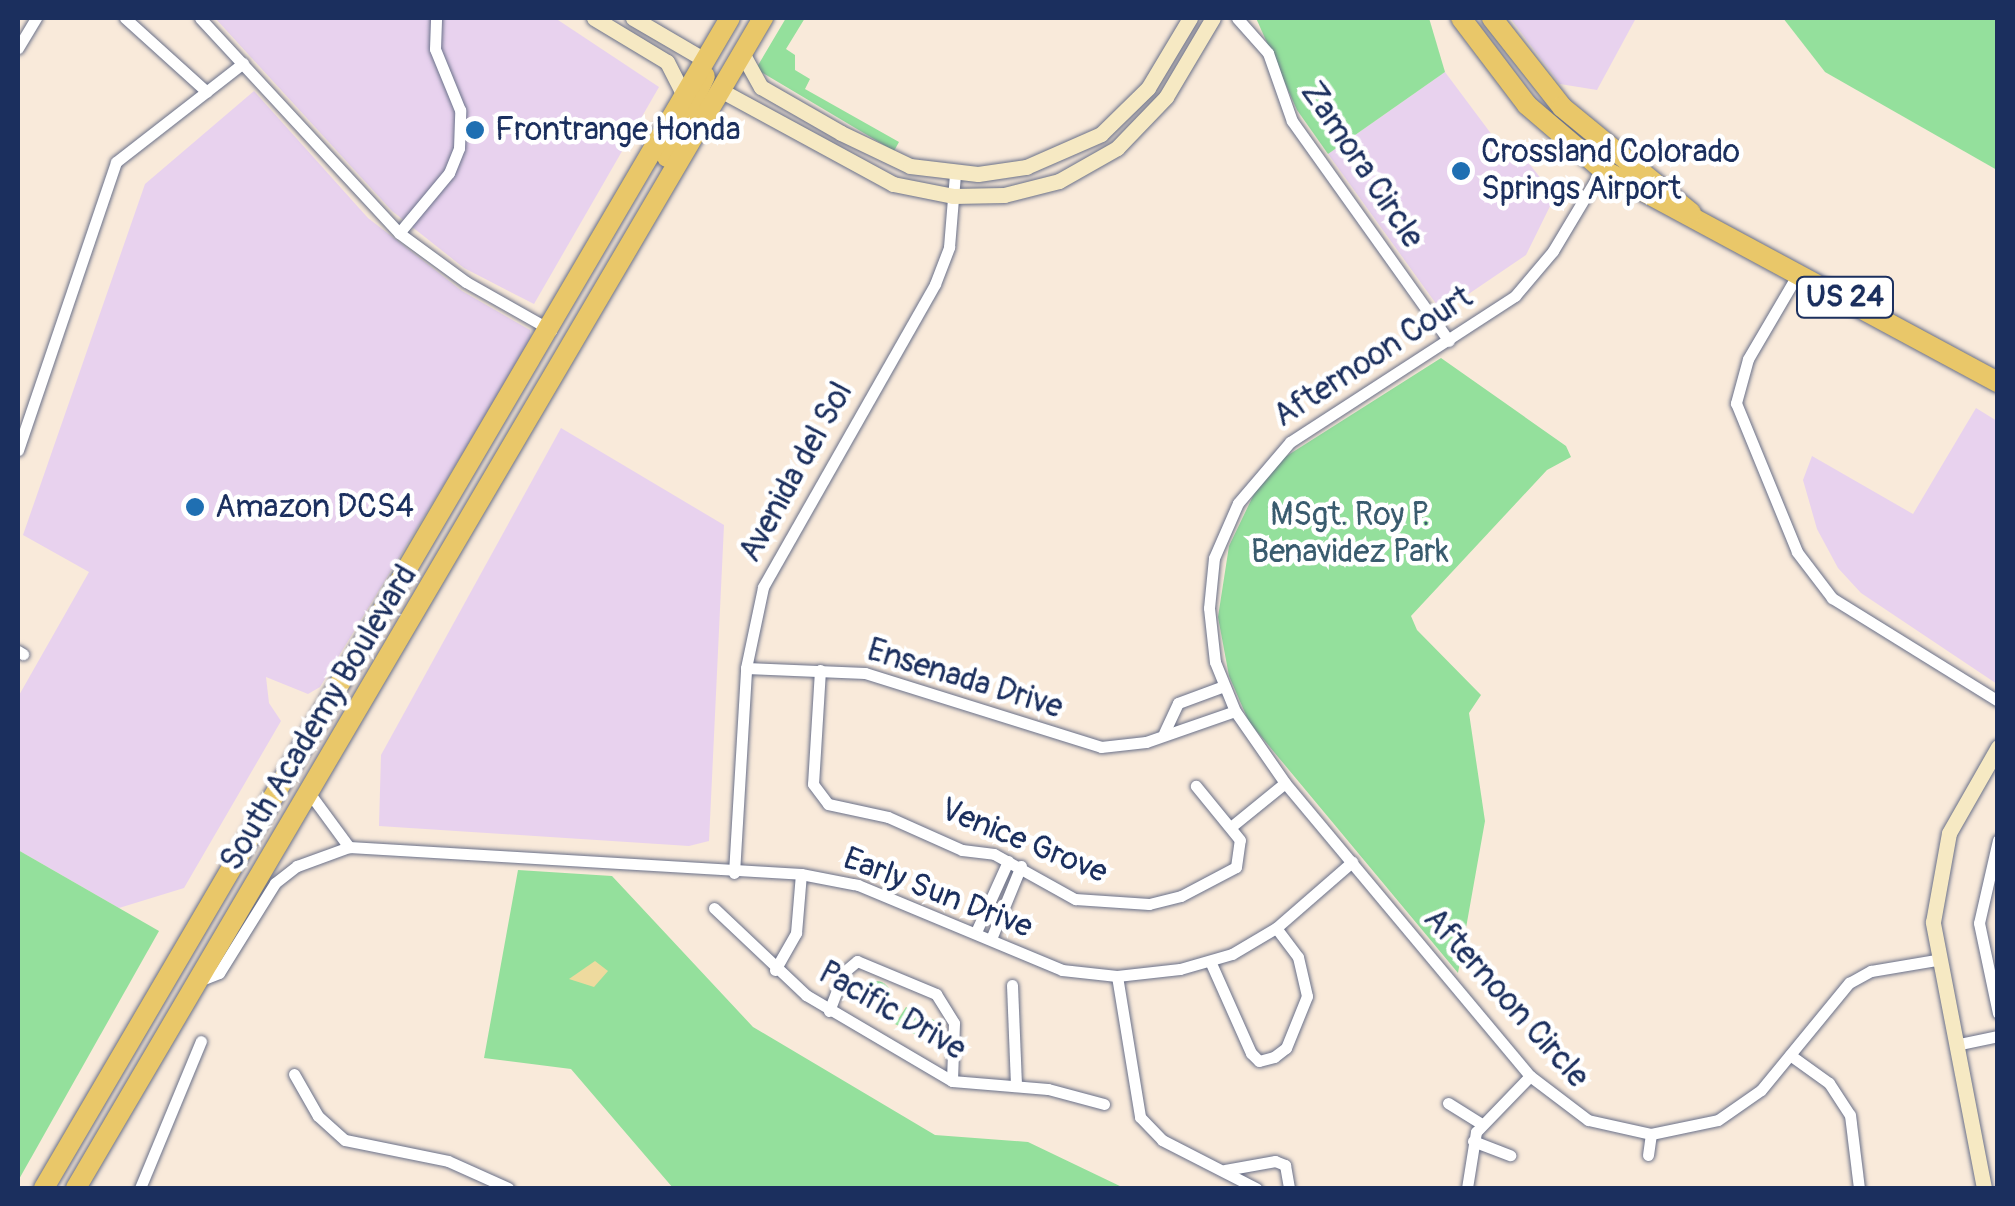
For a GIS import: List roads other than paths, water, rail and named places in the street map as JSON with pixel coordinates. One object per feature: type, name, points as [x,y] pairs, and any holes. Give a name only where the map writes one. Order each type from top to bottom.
[{"type":"highway","name":"South Academy Boulevard","points":[[44,1188],[551,330],[730,18]]},
{"type":"highway","points":[[722,92],[722,59],[745,18]]},
{"type":"highway","name":"South Academy Boulevard","points":[[76,1188],[763,18]]},
{"type":"highway","name":"US 24","points":[[1461,18],[1527,106],[1602,170],[1654,202],[1692,214]]},
{"type":"highway","name":"US 24","points":[[1492,18],[1562,107],[1692,214],[1998,382]]},
{"type":"highway","points":[[591,314],[590,292],[700,98],[705,60]]},
{"type":"street","points":[[18,48],[36,18]]},
{"type":"street","points":[[126,18],[207,92]]},
{"type":"street","points":[[200,18],[399,233],[466,282],[551,330]]},
{"type":"street","points":[[399,233],[440,187],[459,148],[460,110],[435,49],[436,18]]},
{"type":"street","points":[[594,18],[667,62],[685,97]]},
{"type":"street","points":[[632,18],[705,60]]},
{"type":"street","points":[[742,53],[760,86],[842,133],[910,166],[955,174],[1026,167],[1101,134],[1148,88],[1190,18]]},
{"type":"street","points":[[722,92],[871,176],[953,196],[1040,187],[1117,148],[1166,96],[1213,18]]},
{"type":"street","name":"Zamora Circle","points":[[1237,18],[1268,53],[1292,121],[1450,341]]},
{"type":"street","points":[[18,450],[116,162],[243,64]]},
{"type":"street","name":"Afternoon Court","points":[[1352,862],[1285,783],[1235,711],[1224,686],[1210,634],[1210,582],[1238,503],[1290,442],[1450,341],[1535,275],[1602,170]]},
{"type":"street","name":"Avenida del Sol","points":[[734,872],[746,668],[772,564],[942,266],[955,174]]},
{"type":"street","points":[[1798,272],[1748,358],[1736,402],[1796,552],[1832,598],[1998,701]]},
{"type":"street","name":"Ensenada Drive","points":[[746,668],[820,670],[893,680],[937,701],[1101,747],[1125,747],[1235,711]]},
{"type":"street","name":"Venice Grove","points":[[820,670],[813,784],[828,804],[888,817],[962,850],[1015,864],[1076,899],[1149,904],[1181,896],[1236,868],[1240,840],[1232,826]]},
{"type":"street","points":[[1164,733],[1178,703],[1224,686]]},
{"type":"street","points":[[1988,1181],[1936,960],[1934,901],[1942,859],[1958,814],[1998,746]]},
{"type":"street","points":[[1196,786],[1232,826],[1285,783]]},
{"type":"street","points":[[310,794],[349,847]]},
{"type":"street","points":[[1998,840],[1980,923],[1998,1014]]},
{"type":"street","name":"Early Sun Drive","points":[[197,982],[219,973],[275,883],[297,866],[349,847],[801,874],[858,885],[1062,970],[1117,976],[1210,961],[1276,928],[1352,862]]},
{"type":"street","name":"Afternoon Circle","points":[[1352,862],[1530,1076],[1588,1120],[1651,1134],[1718,1120],[1761,1090],[1849,983],[1870,972],[1936,960]]},
{"type":"street","points":[[976,932],[1015,864]]},
{"type":"street","points":[[992,939],[1015,864]]},
{"type":"street","points":[[776,970],[796,933],[801,874]]},
{"type":"street","name":"Pacific Drive","points":[[714,908],[776,970],[829,1010],[952,1080],[1016,1086],[1104,1104]]},
{"type":"street","points":[[1210,961],[1252,1053],[1259,1061],[1274,1057],[1286,1048],[1303,1011],[1307,977],[1276,928]]},
{"type":"street","points":[[829,1010],[844,972],[857,961],[936,994],[954,1022],[952,1080]]},
{"type":"street","points":[[1117,976],[1140,1118],[1162,1140],[1256,1188]]},
{"type":"street","points":[[1012,985],[1016,1086]]},
{"type":"street","points":[[1955,1046],[1998,1036]]},
{"type":"street","points":[[140,1188],[201,1041]]},
{"type":"street","points":[[1790,1055],[1829,1083],[1846,1106],[1856,1131],[1859,1188]]},
{"type":"street","points":[[294,1074],[318,1116],[346,1140],[448,1161],[508,1188]]},
{"type":"street","points":[[1467,1188],[1473,1141],[1481,1124],[1530,1076]]},
{"type":"street","points":[[1448,1103],[1481,1124]]},
{"type":"street","points":[[1648,1155],[1651,1134]]},
{"type":"street","points":[[1473,1141],[1510,1156]]},
{"type":"street","points":[[1225,1170],[1276,1161],[1285,1165],[1290,1188]]},
{"type":"place","name":"Frontrange Honda","points":[[475,130]]},
{"type":"place","name":"Crossland Colorado Springs Airport","points":[[1461,171]]},
{"type":"place","name":"Amazon DCS4","points":[[195,507]]},
{"type":"park label","name":"MSgt. Roy P. Benavidez Park","points":[[1350,534]]}]
